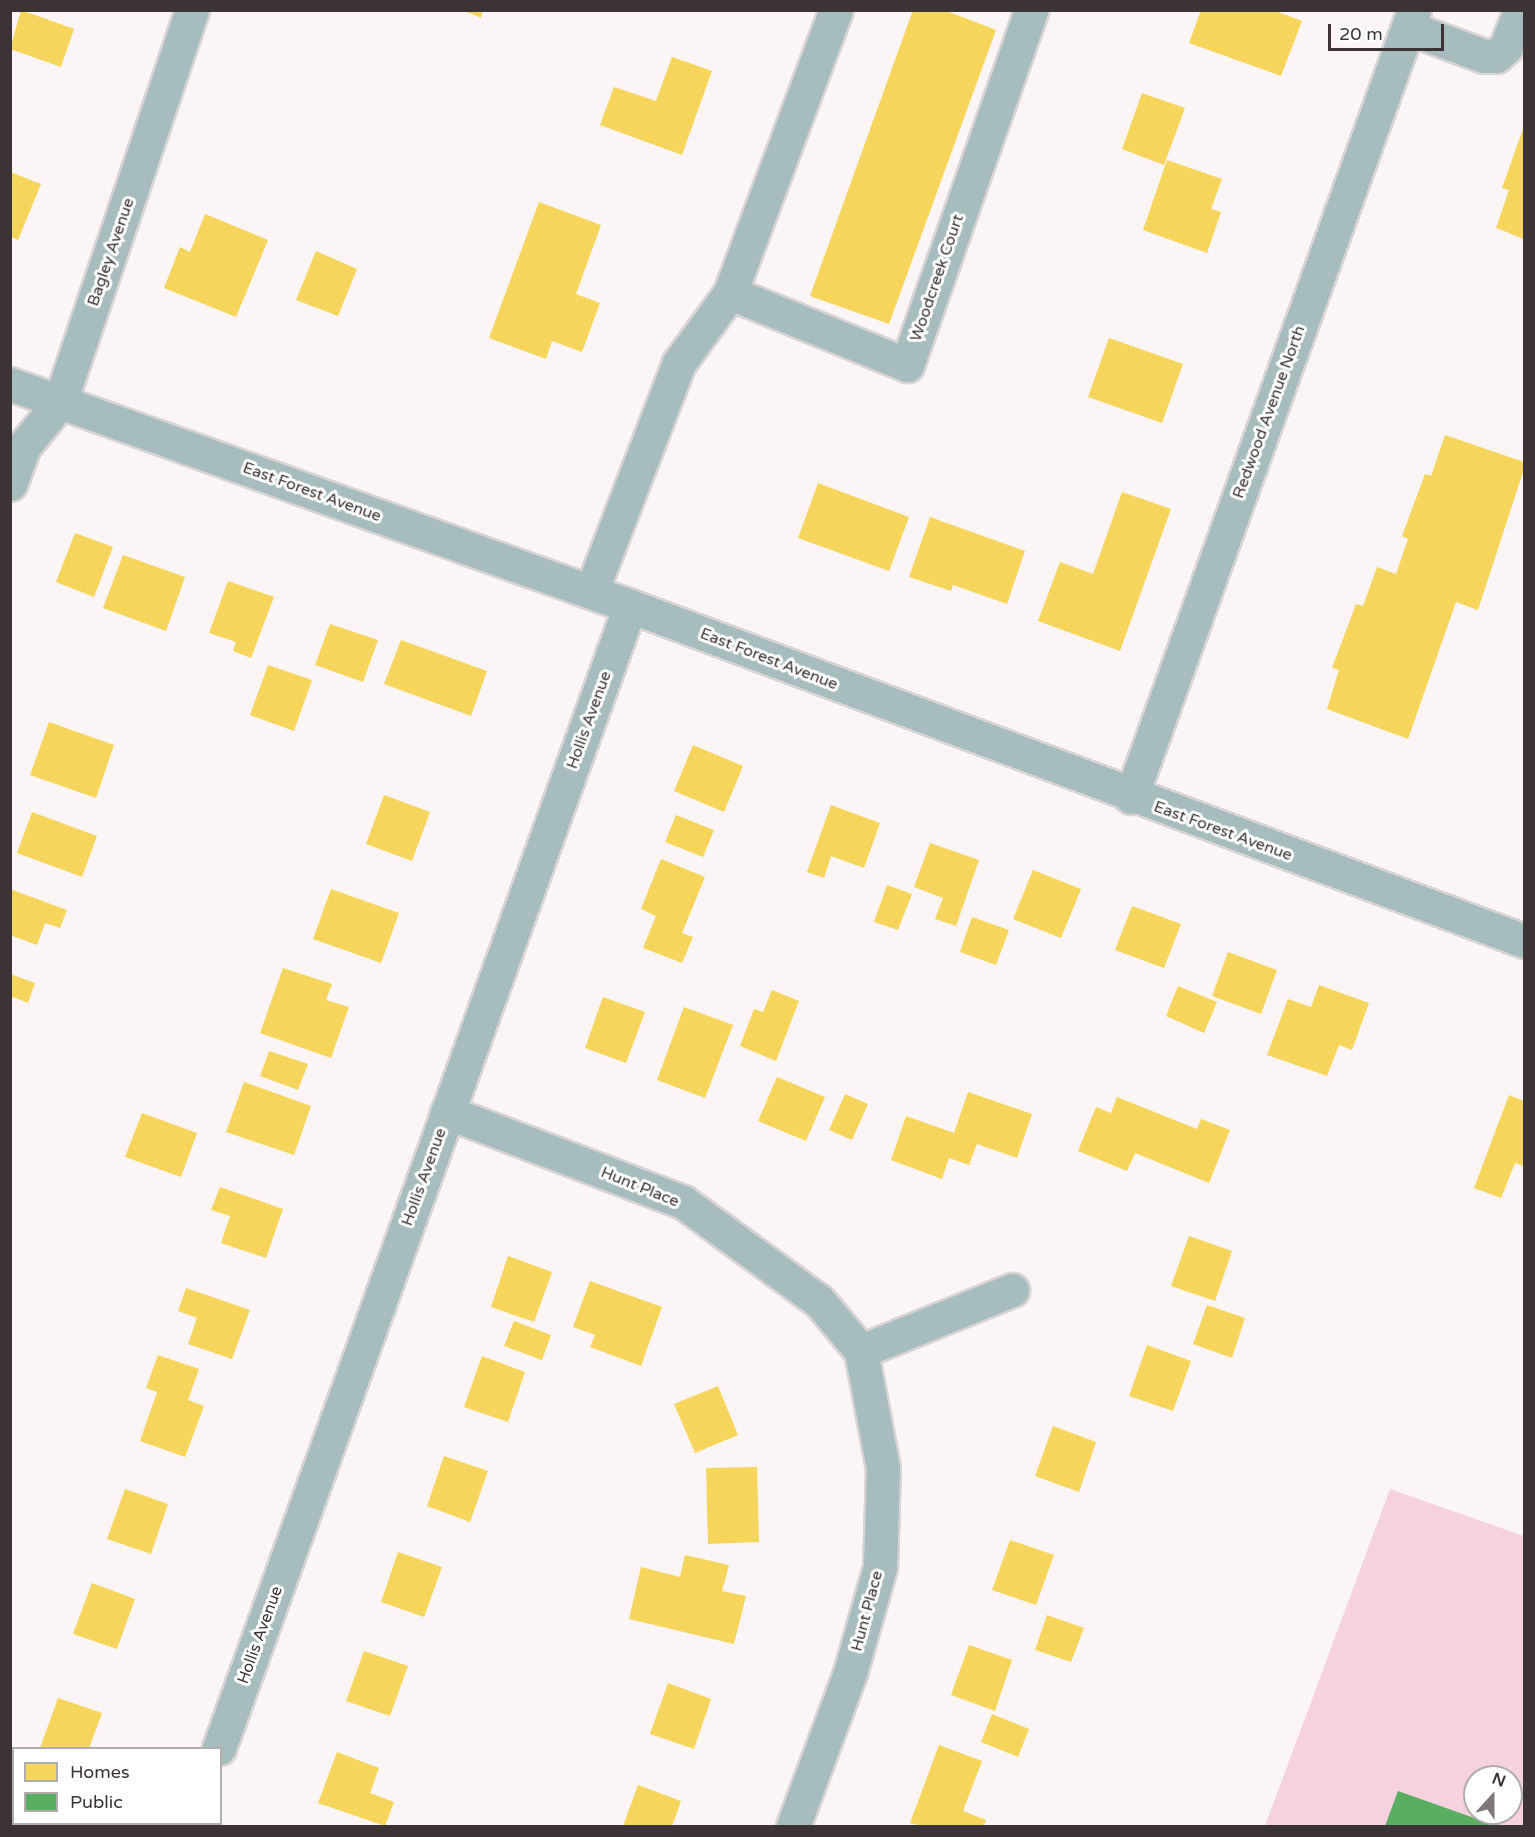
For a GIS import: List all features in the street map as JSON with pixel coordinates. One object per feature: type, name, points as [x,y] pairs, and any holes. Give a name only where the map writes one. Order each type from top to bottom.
[{"type":"street","name":"Bagley Avenue","points":[[10,483],[24,446],[60,402],[192,10]]},
{"type":"street","points":[[591,592],[678,363],[730,293],[836,10]]},
{"type":"street","name":"Woodcreek Court","points":[[730,293],[907,365],[1031,10]]},
{"type":"street","name":"Redwood Avenue North","points":[[1131,797],[1411,19],[1484,56],[1496,56],[1506,47],[1520,10]]},
{"type":"street","name":"East Forest Avenue","points":[[10,384],[630,606],[1131,797],[1524,941]]},
{"type":"street","name":"Hollis Avenue","points":[[220,1747],[630,606]]},
{"type":"street","name":"Hunt Place","points":[[447,1112],[683,1202],[819,1301],[861,1351],[883,1468],[880,1567],[850,1673],[793,1827]]},
{"type":"street","points":[[861,1351],[1012,1290]]},
{"type":"shaded area","points":[[1390,1489],[1524,1536],[1524,1826],[1265,1826]]},
{"type":"building: Homes","points":[[21,10],[74,29],[61,67],[10,49]]},
{"type":"building: Homes","points":[[462,10],[483,10],[481,18]]},
{"type":"building: Homes","points":[[913,10],[944,10],[996,30],[889,324],[810,296]]},
{"type":"building: Homes","points":[[1201,10],[1273,10],[1302,21],[1281,76],[1189,43]]},
{"type":"building: Homes","points":[[672,57],[712,71],[682,155],[600,125],[614,87],[656,101]]},
{"type":"building: Homes","points":[[1142,93],[1185,108],[1164,165],[1122,149]]},
{"type":"building: Homes","points":[[1524,126],[1524,239],[1496,228],[1509,190],[1502,188]]},
{"type":"building: Homes","points":[[1167,160],[1222,179],[1211,209],[1221,212],[1207,253],[1143,230]]},
{"type":"building: Homes","points":[[10,172],[41,184],[18,240],[10,236]]},
{"type":"building: Homes","points":[[539,202],[601,225],[576,294],[600,303],[582,352],[552,341],[546,359],[489,338]]},
{"type":"building: Homes","points":[[205,214],[268,240],[236,317],[164,288],[180,247],[190,252]]},
{"type":"building: Homes","points":[[316,251],[357,269],[338,316],[296,300]]},
{"type":"building: Homes","points":[[1109,338],[1183,364],[1162,423],[1088,397]]},
{"type":"building: Homes","points":[[1445,435],[1524,462],[1524,469],[1478,610],[1456,602],[1408,739],[1327,709],[1339,670],[1332,668],[1356,604],[1363,606],[1377,567],[1396,574],[1408,539],[1402,536],[1425,474],[1431,476]]},
{"type":"building: Homes","points":[[818,483],[909,517],[889,571],[798,538]]},
{"type":"building: Homes","points":[[1122,492],[1171,509],[1120,651],[1038,621],[1060,562],[1093,574]]},
{"type":"building: Homes","points":[[930,517],[1025,551],[1007,604],[953,585],[951,591],[909,577]]},
{"type":"building: Homes","points":[[75,533],[113,547],[94,597],[56,582]]},
{"type":"building: Homes","points":[[123,555],[185,577],[166,631],[103,608]]},
{"type":"building: Homes","points":[[228,581],[274,597],[251,658],[233,651],[236,642],[209,633]]},
{"type":"building: Homes","points":[[330,624],[378,640],[363,682],[315,665]]},
{"type":"building: Homes","points":[[401,640],[487,671],[471,716],[384,684]]},
{"type":"building: Homes","points":[[268,665],[312,680],[294,731],[250,715]]},
{"type":"building: Homes","points":[[49,722],[114,745],[96,798],[30,775]]},
{"type":"building: Homes","points":[[693,745],[743,766],[724,812],[674,791]]},
{"type":"building: Homes","points":[[384,795],[430,812],[412,861],[366,844]]},
{"type":"building: Homes","points":[[831,805],[880,823],[864,868],[831,856],[824,878],[807,872]]},
{"type":"building: Homes","points":[[32,812],[97,836],[82,877],[17,853]]},
{"type":"building: Homes","points":[[676,815],[714,830],[703,857],[665,842]]},
{"type":"building: Homes","points":[[930,843],[979,860],[956,926],[935,919],[943,898],[914,887]]},
{"type":"building: Homes","points":[[661,859],[705,877],[682,933],[693,937],[682,963],[643,948],[656,916],[641,909]]},
{"type":"building: Homes","points":[[1033,870],[1081,889],[1061,938],[1013,919]]},
{"type":"building: Homes","points":[[887,885],[912,894],[898,930],[874,922]]},
{"type":"building: Homes","points":[[10,889],[67,910],[60,928],[45,923],[37,945],[10,935]]},
{"type":"building: Homes","points":[[331,889],[399,913],[381,963],[313,939]]},
{"type":"building: Homes","points":[[1132,906],[1181,924],[1164,968],[1115,950]]},
{"type":"building: Homes","points":[[972,917],[1009,930],[996,965],[960,952]]},
{"type":"building: Homes","points":[[1228,952],[1277,970],[1261,1014],[1212,996]]},
{"type":"building: Homes","points":[[283,968],[332,984],[326,1000],[349,1007],[331,1058],[260,1033]]},
{"type":"building: Homes","points":[[10,974],[35,983],[28,1003],[10,996]]},
{"type":"building: Homes","points":[[1319,985],[1369,1003],[1352,1050],[1339,1045],[1327,1076],[1267,1055],[1288,999],[1311,1007]]},
{"type":"building: Homes","points":[[1178,986],[1217,1002],[1204,1033],[1166,1016]]},
{"type":"building: Homes","points":[[772,990],[799,1001],[776,1061],[740,1046],[754,1009],[763,1012]]},
{"type":"building: Homes","points":[[603,997],[645,1012],[626,1063],[585,1048]]},
{"type":"building: Homes","points":[[684,1007],[733,1025],[705,1098],[657,1080]]},
{"type":"building: Homes","points":[[269,1051],[308,1064],[298,1090],[260,1076]]},
{"type":"building: Homes","points":[[777,1077],[825,1097],[806,1141],[758,1121]]},
{"type":"building: Homes","points":[[244,1082],[311,1106],[294,1155],[226,1132]]},
{"type":"building: Homes","points":[[968,1092],[1032,1114],[1017,1158],[977,1144],[969,1165],[949,1158],[942,1179],[891,1160],[906,1116],[954,1133]]},
{"type":"building: Homes","points":[[845,1094],[868,1104],[852,1140],[829,1130]]},
{"type":"building: Homes","points":[[1509,1095],[1524,1101],[1524,1166],[1515,1163],[1501,1198],[1474,1188]]},
{"type":"building: Homes","points":[[1117,1097],[1197,1129],[1201,1119],[1230,1130],[1209,1183],[1135,1153],[1127,1171],[1078,1151],[1096,1107],[1111,1113]]},
{"type":"building: Homes","points":[[142,1113],[197,1133],[181,1177],[125,1157]]},
{"type":"building: Homes","points":[[220,1187],[283,1209],[266,1258],[221,1243],[230,1216],[211,1210]]},
{"type":"building: Homes","points":[[1189,1236],[1232,1251],[1215,1301],[1171,1286]]},
{"type":"building: Homes","points":[[508,1256],[552,1272],[534,1322],[491,1307]]},
{"type":"building: Homes","points":[[590,1281],[662,1307],[641,1366],[590,1347],[595,1335],[573,1327]]},
{"type":"building: Homes","points":[[186,1288],[250,1310],[232,1359],[188,1344],[197,1318],[178,1311]]},
{"type":"building: Homes","points":[[1207,1305],[1245,1318],[1232,1358],[1193,1344]]},
{"type":"building: Homes","points":[[514,1321],[551,1335],[542,1360],[504,1346]]},
{"type":"building: Homes","points":[[1147,1345],[1191,1361],[1173,1411],[1129,1396]]},
{"type":"building: Homes","points":[[158,1355],[199,1369],[188,1400],[204,1406],[185,1457],[140,1441],[157,1392],[146,1388]]},
{"type":"building: Homes","points":[[482,1356],[525,1372],[508,1422],[464,1407]]},
{"type":"building: Homes","points":[[718,1386],[738,1435],[695,1453],[674,1404]]},
{"type":"building: Homes","points":[[1053,1426],[1096,1442],[1079,1492],[1035,1476]]},
{"type":"building: Homes","points":[[444,1456],[488,1471],[470,1522],[427,1506]]},
{"type":"building: Homes","points":[[757,1467],[759,1542],[708,1544],[706,1468]]},
{"type":"building: Homes","points":[[125,1489],[168,1504],[151,1554],[107,1539]]},
{"type":"building: Homes","points":[[1010,1540],[1054,1555],[1036,1605],[992,1590]]},
{"type":"building: Homes","points":[[398,1552],[442,1567],[424,1617],[381,1602]]},
{"type":"building: Homes","points":[[685,1555],[729,1565],[722,1591],[746,1596],[734,1644],[629,1619],[641,1567],[680,1577]]},
{"type":"building: Homes","points":[[92,1583],[135,1599],[117,1649],[73,1634]]},
{"type":"building: Homes","points":[[1047,1615],[1084,1628],[1071,1662],[1035,1650]]},
{"type":"building: Homes","points":[[969,1645],[1012,1660],[995,1711],[951,1695]]},
{"type":"building: Homes","points":[[364,1651],[408,1666],[390,1716],[346,1701]]},
{"type":"building: Homes","points":[[668,1683],[711,1699],[694,1749],[650,1734]]},
{"type":"building: Homes","points":[[58,1698],[102,1713],[89,1747],[40,1747]]},
{"type":"building: Homes","points":[[992,1714],[1029,1729],[1018,1757],[981,1742]]},
{"type":"building: Homes","points":[[939,1745],[982,1761],[963,1811],[986,1820],[984,1826],[921,1826],[910,1823]]},
{"type":"building: Homes","points":[[337,1752],[379,1768],[370,1793],[394,1802],[385,1826],[318,1803]]},
{"type":"building: Homes","points":[[638,1785],[681,1801],[672,1826],[623,1826]]},
{"type":"building: Homes","points":[[12,1816],[12,1825],[56,1825],[55,1826],[10,1826]]},
{"type":"building: Public","points":[[1398,1791],[1463,1814],[1463,1825],[1497,1826],[1385,1826]]}]
